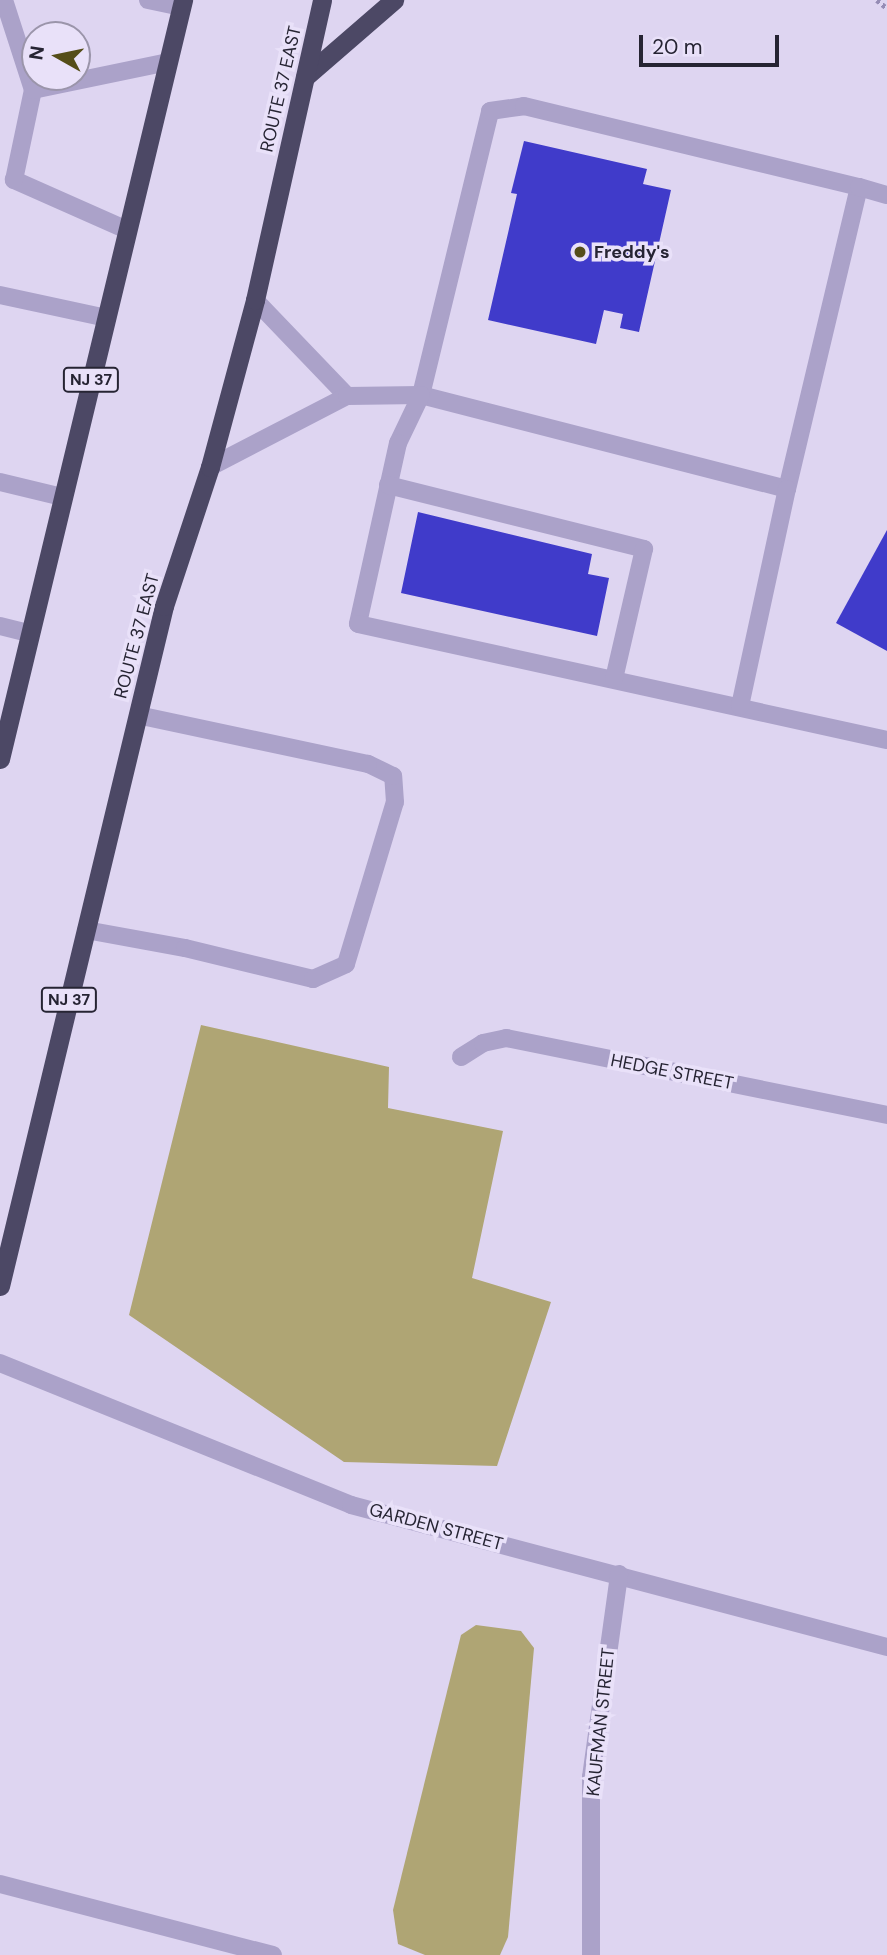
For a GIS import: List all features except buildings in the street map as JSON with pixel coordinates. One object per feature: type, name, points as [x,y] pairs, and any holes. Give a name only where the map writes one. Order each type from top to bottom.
[{"type":"highway","name":"ROUTE 37 EAST","points":[[0,1286],[164,606],[210,467],[255,300],[322,0]]},
{"type":"highway","points":[[305,77],[394,0]]},
{"type":"highway","name":"NJ 37","points":[[0,759],[182,4]]},
{"type":"street","points":[[4,0],[21,53]]},
{"type":"street","points":[[148,0],[182,4]]},
{"type":"street","points":[[91,78],[168,62]]},
{"type":"street","points":[[33,91],[7,183],[127,230]]},
{"type":"street","points":[[887,195],[524,106],[490,111],[421,395],[398,443],[358,624],[887,740]]},
{"type":"street","points":[[740,706],[787,489],[859,187]]},
{"type":"street","points":[[2,296],[106,318]]},
{"type":"street","points":[[255,300],[346,396]]},
{"type":"street","points":[[210,467],[346,396],[421,395],[787,489]]},
{"type":"street","points":[[0,482],[62,497]]},
{"type":"street","points":[[388,485],[645,549],[614,679]]},
{"type":"street","points":[[0,626],[29,633]]},
{"type":"street","points":[[86,930],[185,948],[313,979],[346,964],[395,802],[393,776],[368,764],[138,715]]},
{"type":"street","name":"HEDGE STREET","points":[[461,1057],[483,1042],[506,1038],[887,1115]]},
{"type":"street","name":"GARDEN STREET","points":[[0,1363],[351,1505],[887,1647]]},
{"type":"street","name":"KAUFMAN STREET","points":[[591,1955],[591,1777],[619,1574]]},
{"type":"street","points":[[0,1884],[273,1955]]},
{"type":"path","points":[[877,0],[887,8]]},
{"type":"shaded area","points":[[201,1025],[389,1067],[388,1108],[503,1131],[472,1278],[551,1302],[497,1466],[344,1462],[129,1315]]},
{"type":"shaded area","points":[[476,1625],[521,1631],[534,1648],[508,1937],[500,1955],[425,1955],[398,1944],[393,1910],[461,1635]]},
{"type":"place","name":"Freddy's","points":[[580,252]]}]
